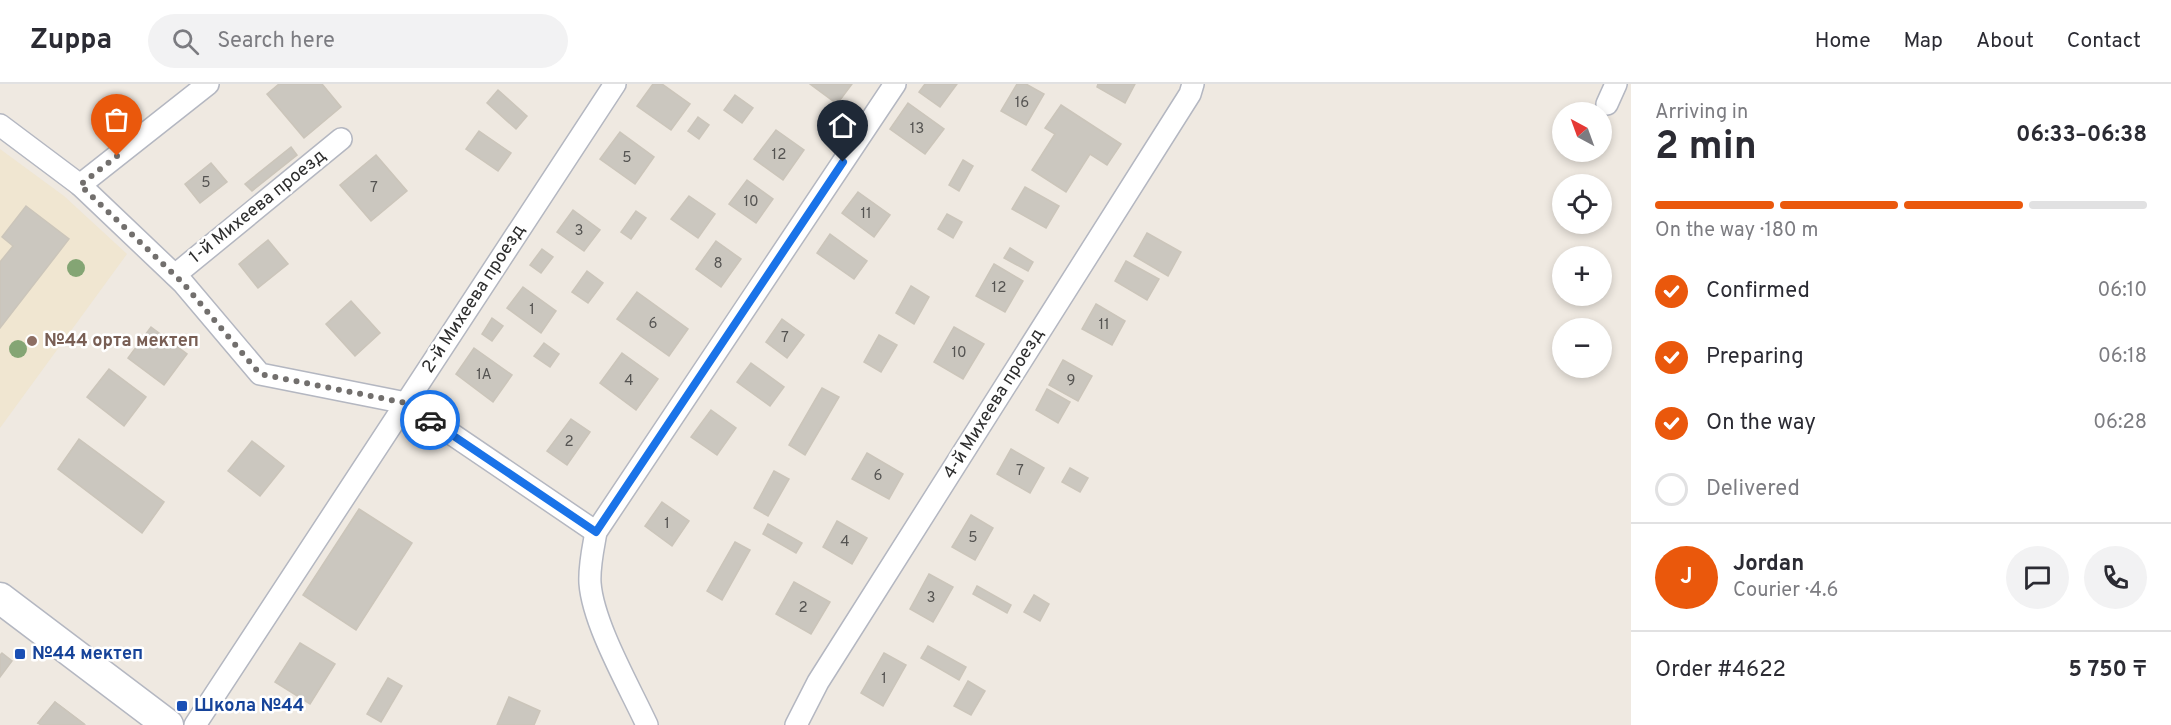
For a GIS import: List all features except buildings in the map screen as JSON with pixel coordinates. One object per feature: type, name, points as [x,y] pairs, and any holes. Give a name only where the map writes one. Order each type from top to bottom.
[{"type":"main road","points":[[0,598],[168,725]]},
{"type":"street","points":[[80,185],[208,84]]},
{"type":"street","name":"2-й Михеева проезд","points":[[195,725],[615,84]]},
{"type":"street","points":[[647,725],[595,608],[590,583],[596,532],[895,84]]},
{"type":"street","name":"4-й Михеева проезд","points":[[796,725],[818,682],[1177,114],[1193,84]]},
{"type":"street","points":[[0,126],[80,185],[175,275],[260,374],[406,403],[596,532]]},
{"type":"street","name":"1-й Михеева проезд","points":[[175,275],[341,139]]},
{"type":"shaded area","name":"№44 орта мектеп","points":[[0,149],[64,196],[127,254],[0,428]]},
{"type":"way so far","points":[[117,156],[80,185],[183,283],[260,374],[406,403],[430,420]]},
{"type":"place","name":"№44 орта мектеп","points":[[32,341]]},
{"type":"place","name":"№44 мектеп","points":[[20,654]]},
{"type":"place","name":"Школа №44","points":[[182,706]]},
{"type":"route","points":[[430,420],[596,532],[843,162]]}]
